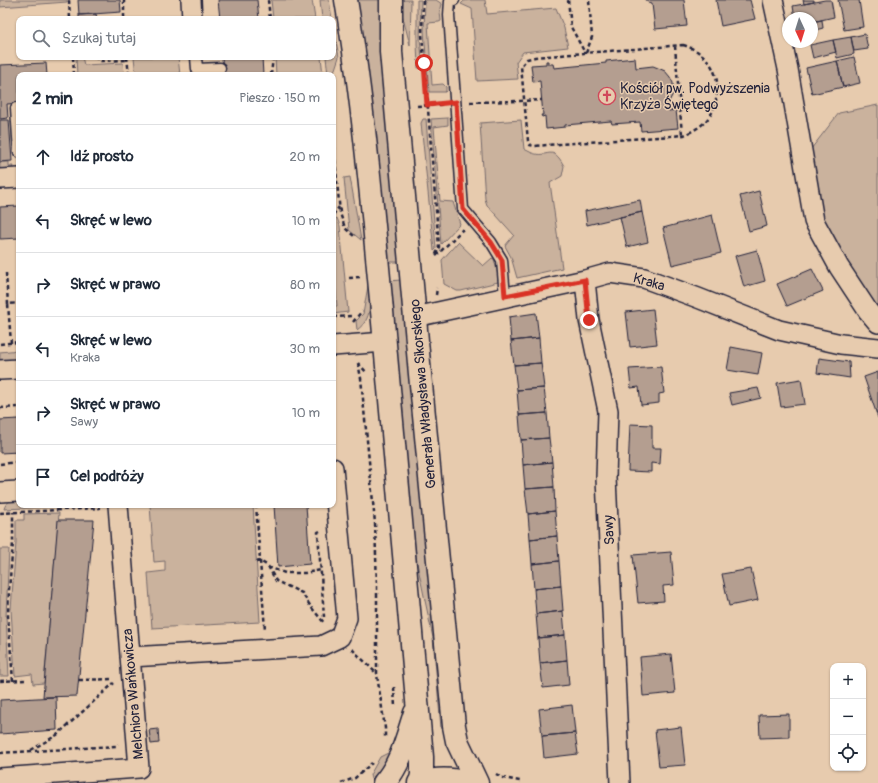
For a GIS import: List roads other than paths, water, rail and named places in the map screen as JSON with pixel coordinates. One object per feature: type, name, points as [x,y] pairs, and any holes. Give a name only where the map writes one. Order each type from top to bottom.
[{"type":"street","points":[[191,0],[192,16]]},
{"type":"street","points":[[346,0],[363,119],[385,342],[418,706],[422,757],[422,775],[420,783],[436,780],[450,780],[466,783]]},
{"type":"street","name":"Generała Władysława Sikorskiego","points":[[391,0],[391,52],[454,726],[457,741],[477,783]]},
{"type":"street","points":[[773,0],[788,70],[814,221],[839,267],[868,311],[878,323]]},
{"type":"street","points":[[0,179],[16,178]]},
{"type":"street","name":"Kraka","points":[[415,317],[505,296],[585,280],[610,273],[644,278],[779,330],[841,344],[878,348]]},
{"type":"street","name":"Sawy","points":[[585,280],[589,320],[608,411],[606,478],[620,783]]},
{"type":"street","points":[[336,346],[385,342]]},
{"type":"street","points":[[0,370],[16,369]]},
{"type":"street","points":[[0,492],[16,491]]},
{"type":"street","points":[[130,657],[322,646],[340,637],[347,618],[336,500]]},
{"type":"street","name":"Melchiora Wańkowicza","points":[[0,778],[139,768],[130,657],[110,508]]},
{"type":"street","points":[[384,783],[390,777],[398,763],[418,706]]},
{"type":"lane","points":[[454,0],[450,1],[449,15],[460,102],[463,209],[491,242],[502,260],[505,296]]},
{"type":"lane","points":[[196,60],[197,69],[220,68]]},
{"type":"place","name":"Kościół pw. Podwyższenia Krzyża Świętego","points":[[607,96]]}]
